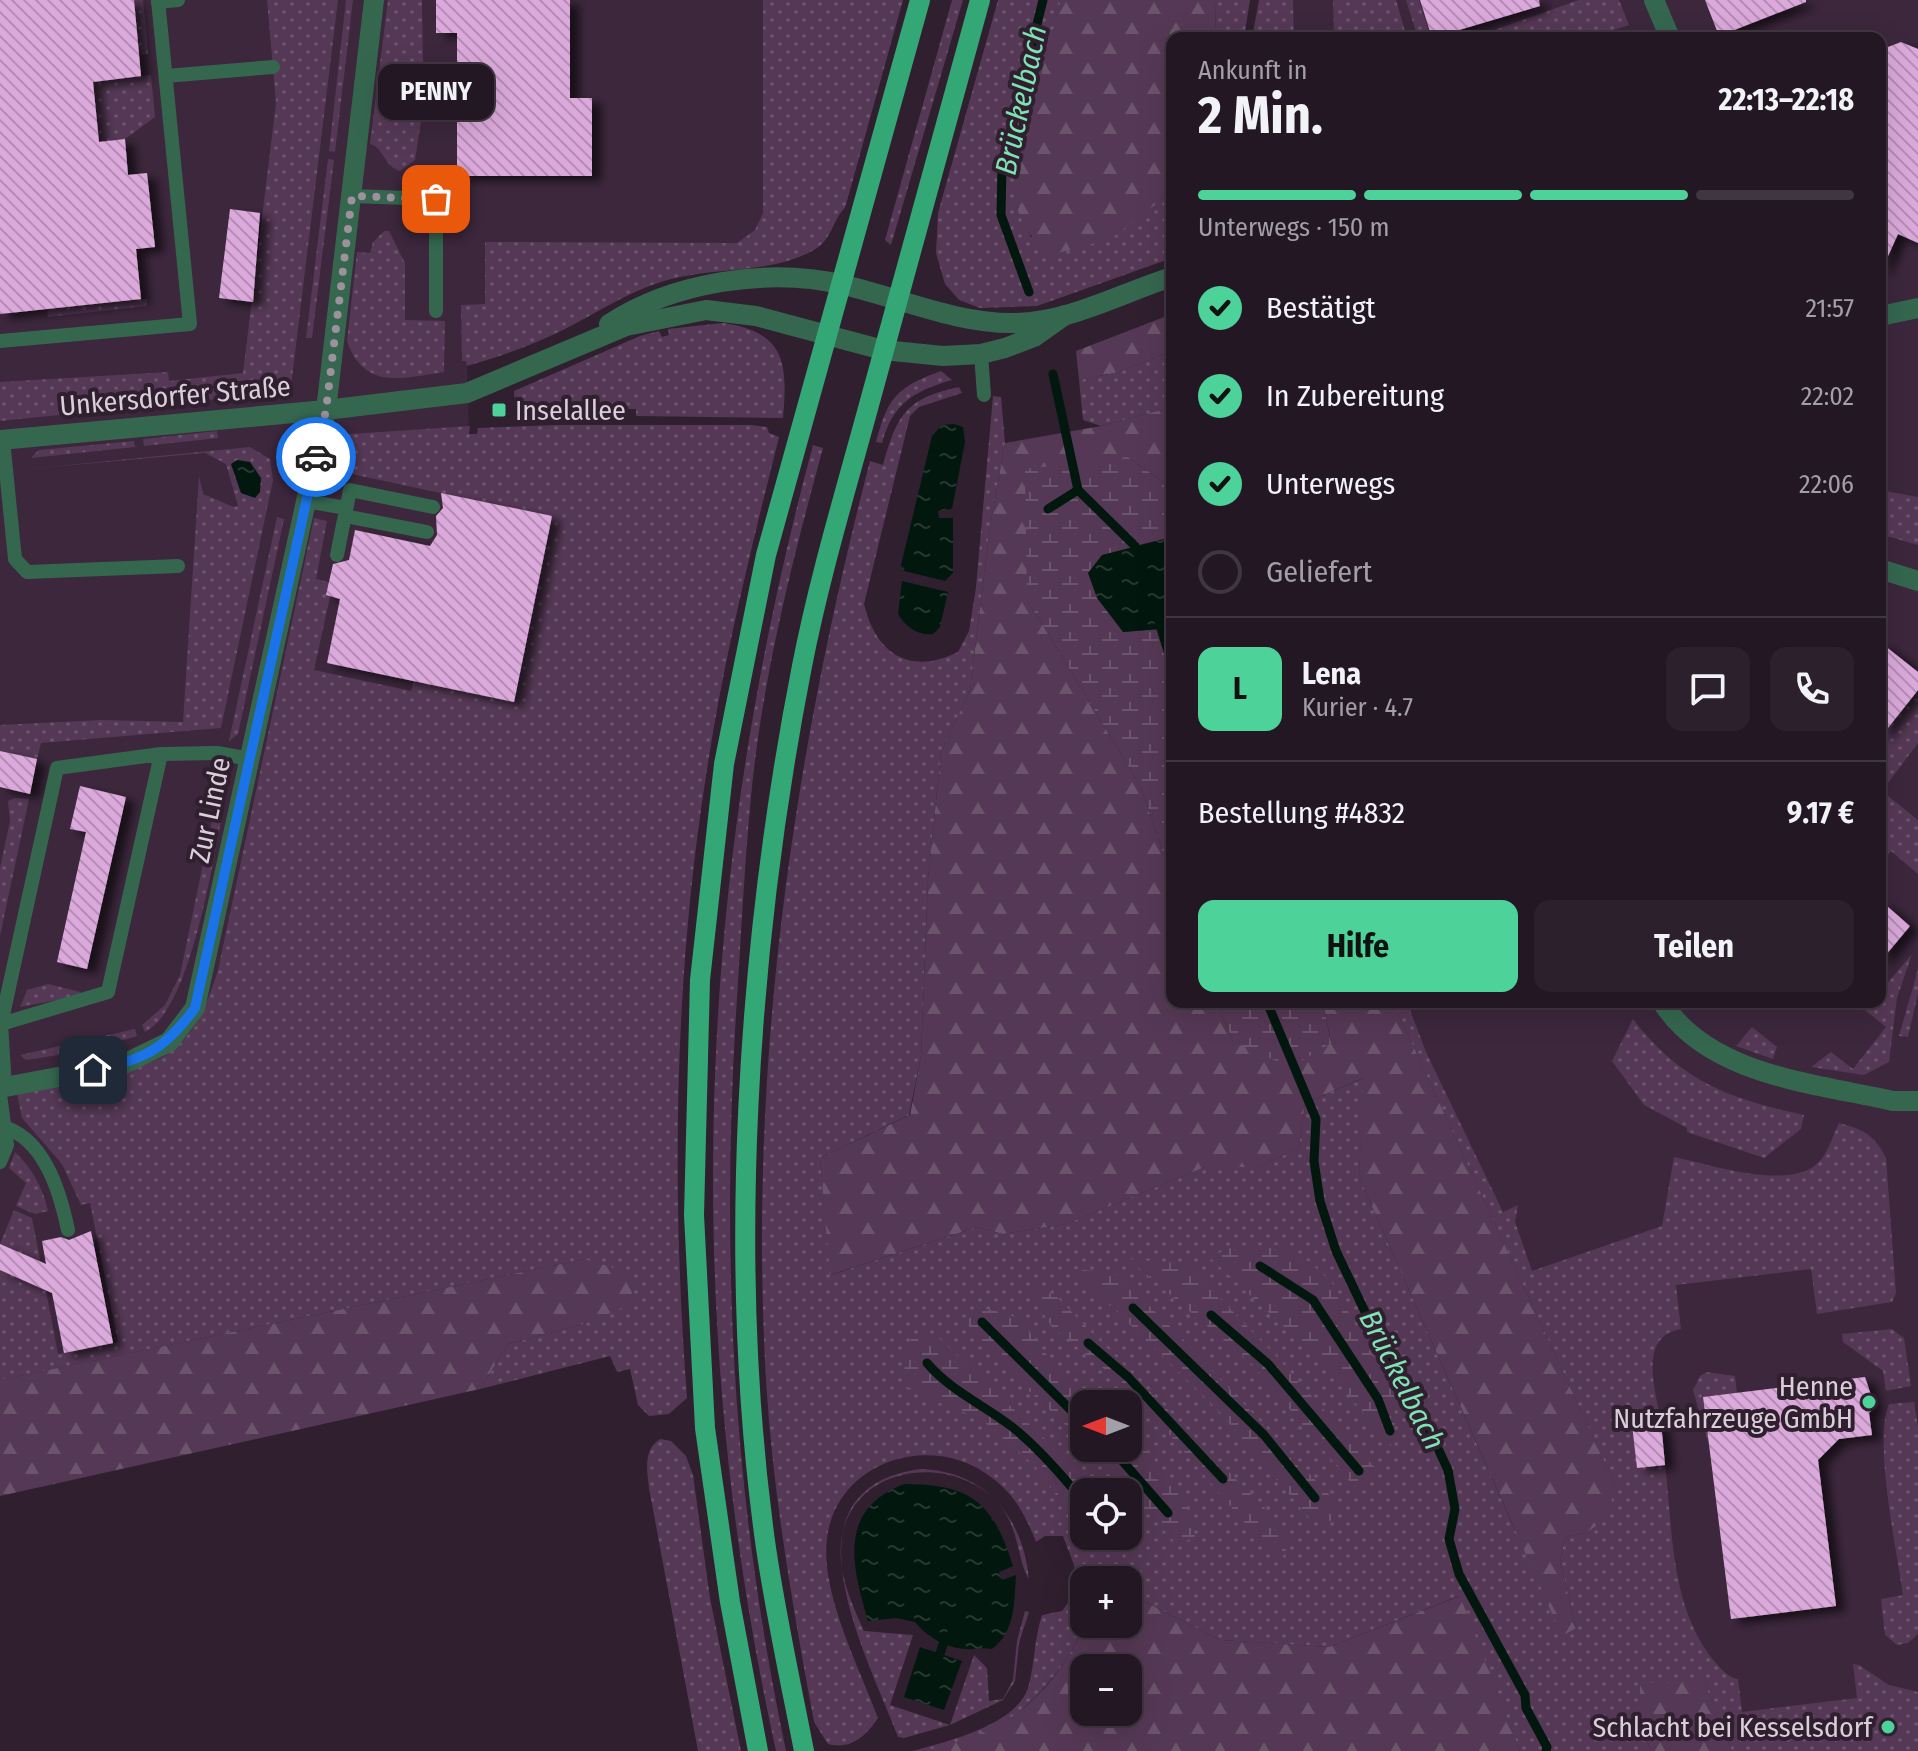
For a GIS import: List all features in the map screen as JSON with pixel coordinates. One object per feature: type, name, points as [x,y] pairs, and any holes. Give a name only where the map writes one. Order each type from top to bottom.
[{"type":"main road","points":[[758,1751],[730,1602],[705,1428],[694,1215],[700,980],[724,764],[766,555],[920,0]]},
{"type":"main road","points":[[804,1751],[766,1546],[750,1376],[744,1205],[755,1013],[782,778],[803,661],[883,350],[980,0]]},
{"type":"street","points":[[326,410],[374,0]]},
{"type":"street","points":[[1654,0],[1667,32]]},
{"type":"street","name":"Unkersdorfer Straße","points":[[583,342],[627,312],[664,295],[703,286],[792,279],[840,284],[988,322],[1018,323],[1065,315],[1166,279]]},
{"type":"street","points":[[1886,315],[1918,308]]},
{"type":"street","name":"Unkersdorfer Straße","points":[[2,440],[326,410],[467,393],[626,326],[706,310],[756,316],[883,350],[943,356],[981,354],[1034,337],[1065,315]]},
{"type":"street","name":"Zur Linde","points":[[2,1090],[122,1065],[169,1042],[195,1008],[326,410]]},
{"type":"street","points":[[1886,571],[1918,581]]},
{"type":"street","points":[[1667,1008],[1703,1047],[1744,1065],[1893,1101],[1918,1101]]},
{"type":"lane","points":[[0,341],[190,324],[158,1],[178,0]]},
{"type":"lane","points":[[166,76],[273,67]]},
{"type":"lane","points":[[352,196],[436,199],[436,311]]},
{"type":"lane","points":[[981,354],[984,395]]},
{"type":"lane","points":[[2,440],[3,486],[15,559],[27,572],[178,566]]},
{"type":"lane","points":[[337,555],[350,490],[433,507]]},
{"type":"lane","points":[[306,501],[427,532]]},
{"type":"lane","points":[[0,1162],[7,1145],[2,1126],[1,1024],[57,768],[161,754],[222,753],[250,759]]},
{"type":"lane","points":[[1,1024],[108,992],[161,754]]},
{"type":"lane","points":[[2,1126],[29,1143],[49,1168],[68,1230]]},
{"type":"shaded area","points":[[0,0],[875,0],[826,211],[467,361],[469,434],[624,443],[558,735],[218,970],[206,1007],[189,1035],[170,1053],[134,1067],[131,1354],[0,1380]]},
{"type":"shaded area","points":[[1293,0],[1918,0],[1918,1751],[1732,1751],[1615,1486],[1396,1008],[1886,1008],[1886,32],[1294,32]]},
{"type":"green space","points":[[134,0],[143,0],[148,54],[139,55]]},
{"type":"green space","points":[[267,0],[338,0],[291,386],[277,393],[0,421],[0,382],[168,372],[169,381],[243,373],[276,103]]},
{"type":"green space","points":[[346,0],[353,0],[335,152],[329,151]]},
{"type":"green space","points":[[388,0],[422,0],[423,64],[430,64],[415,160],[400,171],[370,144]]},
{"type":"green space","points":[[763,0],[903,0],[845,208],[825,240],[814,250],[778,263],[664,281],[541,340],[467,366],[466,361],[462,361],[461,305],[485,304],[485,242],[737,243],[755,230],[763,213]]},
{"type":"green space","points":[[952,0],[963,0],[891,245],[885,240]]},
{"type":"green space","points":[[998,0],[1061,0],[1026,146],[1017,208],[1031,237],[1160,201],[1166,192],[1166,260],[1037,306],[980,308],[959,300],[945,284],[936,253],[938,213]]},
{"type":"green space","points":[[1061,0],[1215,0],[1216,32],[1166,32],[1166,192],[1160,201],[1111,239],[1050,255],[1024,224],[1018,211],[1017,196],[1033,109]]},
{"type":"green space","points":[[1215,0],[1250,0],[1245,32],[1216,32]]},
{"type":"green space","points":[[1259,0],[1293,0],[1294,32],[1253,32]]},
{"type":"green space","points":[[1333,0],[1396,0],[1405,32],[1334,32]]},
{"type":"green space","points":[[1406,0],[1419,0],[1429,32],[1416,32]]},
{"type":"green space","points":[[1579,0],[1619,0],[1629,25],[1607,32],[1489,32]]},
{"type":"green space","points":[[151,75],[155,117],[125,139],[99,142],[93,82]]},
{"type":"green space","points":[[328,159],[334,160],[312,338],[306,338]]},
{"type":"green space","points":[[384,231],[389,231],[405,263],[405,320],[445,321],[444,372],[386,378],[364,368],[354,357],[347,341],[357,252],[370,253],[373,242]]},
{"type":"green space","points":[[147,299],[147,306],[48,317],[47,309]]},
{"type":"green space","points":[[1166,316],[1166,353],[1119,372],[1079,380],[1076,351]]},
{"type":"green space","points":[[723,323],[759,334],[771,342],[778,353],[783,366],[783,418],[636,416],[636,409],[628,409],[628,416],[515,417],[514,391],[640,336],[659,331],[662,337],[669,335],[668,329]]},
{"type":"green space","points":[[1166,353],[1166,409],[1101,426],[1083,420],[1079,380],[1119,372]]},
{"type":"green space","points":[[941,371],[952,380],[916,394],[907,401],[892,418],[882,443],[876,442],[885,414],[896,396],[914,383]]},
{"type":"green space","points":[[959,387],[962,393],[919,407],[910,416],[864,604],[877,636],[898,656],[910,661],[941,659],[958,652],[969,631],[976,587],[993,396],[1001,397],[1005,443],[990,527],[970,690],[941,753],[928,879],[921,1056],[909,1115],[820,1158],[831,1275],[977,1227],[1003,1234],[1066,1224],[1205,1167],[1259,1167],[1299,1148],[1305,1103],[1364,1078],[1359,1177],[1514,1528],[1576,1628],[1560,1561],[1565,1537],[1586,1533],[1615,1485],[1396,1008],[1409,1008],[1426,1052],[1503,1212],[1518,1205],[1515,1222],[1532,1271],[1662,1226],[1674,1157],[1728,1170],[1789,1175],[1806,1171],[1819,1162],[1839,1123],[1862,1131],[1873,1138],[1886,1158],[1896,1293],[1892,1302],[1817,1314],[1811,1269],[1676,1285],[1681,1329],[1667,1334],[1654,1354],[1654,1381],[1661,1422],[1632,1426],[1637,1467],[1665,1465],[1672,1542],[1681,1593],[1700,1640],[1722,1670],[1738,1679],[1742,1712],[1857,1698],[1853,1664],[1859,1665],[1889,1685],[1918,1692],[1918,1751],[1732,1751],[1704,1682],[1640,1722],[1651,1751],[1520,1751],[1459,1596],[1329,1647],[1220,1640],[1142,1600],[1142,1566],[1076,1566],[1063,1536],[1045,1536],[1036,1542],[1019,1507],[992,1478],[968,1464],[943,1457],[917,1456],[891,1461],[868,1472],[849,1489],[835,1511],[827,1538],[829,1582],[843,1629],[878,1718],[857,1740],[844,1745],[828,1744],[814,1722],[806,1680],[785,1552],[769,1423],[762,1264],[770,1032],[798,802],[842,574],[870,461],[883,465],[899,421],[915,403]]},
{"type":"green space","points":[[1166,409],[1166,484],[1128,457],[1027,599],[1141,787],[1166,861],[1166,1008],[1219,1008],[1233,1042],[1331,1042],[1324,1008],[1396,1008],[1615,1485],[1608,1517],[1586,1533],[1565,1537],[1560,1561],[1576,1628],[1562,1636],[1359,1177],[1363,1078],[1305,1103],[1299,1148],[1259,1167],[1205,1167],[1066,1224],[1003,1234],[977,1227],[830,1275],[820,1158],[910,1115],[921,1056],[928,879],[941,753],[970,690],[990,527],[1005,443],[1101,426]]},
{"type":"green space","points":[[751,425],[767,427],[769,433],[779,437],[722,681],[688,921],[682,1000],[678,1159],[687,1398],[669,1414],[649,1416],[638,1405],[630,1369],[617,1372],[610,1356],[480,1389],[508,1344],[587,1323],[585,1259],[0,1380],[0,1244],[14,1210],[32,1218],[58,1354],[118,1342],[90,1203],[81,1205],[62,1164],[22,1118],[17,1093],[122,1072],[160,1058],[182,1042],[201,1014],[218,970],[314,518],[327,521],[316,579],[333,583],[314,670],[411,691],[414,681],[514,702],[552,517],[324,468],[335,435],[470,426],[469,434],[477,434],[478,428]]},
{"type":"green space","points":[[217,431],[218,438],[144,446],[143,439]]},
{"type":"green space","points":[[134,441],[135,447],[31,458],[39,450]]},
{"type":"green space","points":[[813,445],[823,448],[780,621],[763,709],[751,797],[730,1177],[731,1273],[742,1463],[767,1654],[786,1751],[776,1751],[745,1586],[724,1422],[714,1259],[714,1096],[724,933],[744,770],[774,608]]},
{"type":"green space","points":[[250,447],[270,459],[273,480],[221,728],[41,743],[37,759],[0,751],[0,725],[101,720],[183,722],[199,476],[203,494],[238,506],[226,464],[205,453],[28,469]]},
{"type":"green space","points":[[1128,457],[1166,484],[1166,538],[1135,546],[1123,632],[1166,628],[1166,861],[1141,787],[1027,599],[1025,469]]},
{"type":"green space","points":[[1886,491],[1918,497],[1918,545],[1886,536]]},
{"type":"green space","points":[[277,517],[284,519],[238,734],[229,741]]},
{"type":"green space","points":[[1918,690],[1918,743],[1886,786],[1886,730]]},
{"type":"green space","points":[[222,772],[229,778],[201,917],[190,955],[178,990],[162,1016],[145,1032],[142,1025],[165,1005],[180,975]]},
{"type":"green space","points":[[1886,794],[1918,820],[1918,874],[1891,851],[1886,857]]},
{"type":"green space","points":[[29,799],[0,936],[0,868],[10,821],[8,801]]},
{"type":"green space","points":[[1912,954],[1897,998],[1889,1062],[1864,1075],[1811,1067],[1831,1052],[1853,1069],[1886,1027],[1865,1010],[1886,1008],[1886,985]]},
{"type":"green space","points":[[1918,969],[1918,993],[1908,1037],[1899,1036]]},
{"type":"green space","points":[[48,984],[81,992],[73,997],[20,1007],[27,990]]},
{"type":"green space","points":[[1219,1008],[1324,1008],[1331,1043],[1291,1067],[1233,1042]]},
{"type":"green space","points":[[1633,1019],[1669,1058],[1688,1072],[1730,1094],[1804,1115],[1801,1129],[1764,1158],[1687,1132],[1687,1128],[1644,1105],[1612,1061]]},
{"type":"green space","points":[[1752,1027],[1777,1047],[1773,1059],[1736,1046]]},
{"type":"green space","points":[[135,1029],[137,1036],[90,1050],[26,1060],[20,1055]]},
{"type":"green space","points":[[15,1152],[36,1179],[48,1211],[35,1214],[16,1206],[26,1183],[9,1168]]},
{"type":"green space","points":[[1289,1245],[1331,1281],[1394,1394],[1395,1451],[1318,1358],[1209,1257],[1235,1246]]},
{"type":"green space","points":[[585,1259],[633,1274],[631,1304],[587,1323],[508,1344],[480,1389],[0,1496],[0,1380]]},
{"type":"green space","points":[[1128,1259],[1187,1264],[1275,1355],[1377,1470],[1360,1494],[1251,1363]]},
{"type":"green space","points":[[1073,1269],[1115,1273],[1177,1333],[1336,1502],[1332,1521],[1310,1519],[1218,1410]]},
{"type":"green space","points":[[1026,1287],[1055,1295],[1291,1535],[1283,1557],[1256,1536],[1142,1402],[1142,1390],[1130,1390],[1052,1327]]},
{"type":"green space","points":[[989,1309],[1019,1318],[1075,1390],[1070,1390],[1070,1429],[982,1347],[964,1318]]},
{"type":"green space","points":[[1892,1329],[1904,1338],[1911,1386],[1886,1391],[1883,1371],[1843,1342],[1842,1334]]},
{"type":"green space","points":[[919,1333],[939,1338],[1085,1478],[1070,1478],[1070,1508],[1063,1505],[1035,1466],[981,1419],[919,1395],[903,1384],[907,1343]]},
{"type":"green space","points":[[1707,1372],[1735,1376],[1737,1393],[1703,1397],[1709,1446],[1693,1390],[1700,1376]]},
{"type":"green space","points":[[1914,1402],[1918,1427],[1918,1634],[1908,1643],[1897,1645],[1885,1635],[1881,1599],[1903,1595],[1885,1469],[1885,1421],[1889,1404]]},
{"type":"green space","points":[[660,1439],[671,1441],[686,1456],[693,1475],[710,1598],[741,1751],[698,1751],[649,1488],[649,1455]]},
{"type":"green space","points":[[1142,1444],[1184,1500],[1195,1536],[1178,1546],[1142,1506],[1142,1478],[1117,1478],[1103,1462],[1142,1462]]},
{"type":"green space","points":[[921,1469],[944,1472],[964,1478],[982,1488],[998,1503],[978,1487],[955,1476],[930,1472],[905,1474]]},
{"type":"green space","points":[[1000,1506],[1019,1536],[1029,1579],[1014,1533]]},
{"type":"green space","points":[[849,1515],[842,1541],[843,1574],[841,1543]]},
{"type":"green space","points":[[843,1574],[864,1631],[913,1635],[890,1705],[950,1725],[898,1737],[868,1664]]},
{"type":"green space","points":[[1460,1596],[1520,1751],[922,1751],[963,1741],[1015,1715],[1045,1688],[1078,1638],[1142,1638],[1142,1600],[1220,1640],[1329,1647]]},
{"type":"green space","points":[[1070,1600],[1070,1638],[1078,1638],[1062,1665],[1033,1700],[998,1727],[978,1737],[957,1745],[912,1751],[978,1730],[995,1722],[1021,1701],[1028,1688],[1042,1615],[1062,1611]]},
{"type":"green space","points":[[1025,1611],[1029,1612],[1019,1643],[1015,1681],[1003,1700],[950,1725],[974,1655],[987,1668],[989,1701],[1003,1699],[1013,1680],[1017,1641]]},
{"type":"green space","points":[[1704,1682],[1732,1751],[1651,1751],[1640,1722],[1640,1683]]},
{"type":"water","points":[[942,425],[963,427],[965,442],[952,509],[938,511],[939,518],[953,518],[953,573],[945,581],[904,571],[901,565],[932,436]]},
{"type":"water","points":[[237,460],[250,462],[261,478],[260,492],[255,498],[241,493],[231,464]]},
{"type":"water","points":[[1166,539],[1166,628],[1123,632],[1097,598],[1088,573],[1102,555]]},
{"type":"water","points":[[902,581],[948,592],[940,627],[933,634],[913,630],[898,614]]},
{"type":"water","points":[[904,1484],[947,1488],[963,1493],[988,1512],[997,1527],[1013,1566],[999,1572],[1002,1580],[1016,1575],[1010,1625],[992,1649],[951,1647],[925,1632],[915,1622],[896,1618],[868,1621],[855,1560],[859,1524],[868,1509],[883,1495]]},
{"type":"water","points":[[920,1647],[962,1661],[944,1710],[904,1697]]},
{"type":"building","points":[[0,0],[134,0],[141,76],[93,82],[99,142],[125,139],[128,175],[147,173],[155,247],[136,249],[141,299],[0,314]]},
{"type":"building","points":[[436,0],[570,0],[570,98],[592,98],[592,176],[457,176],[457,33],[436,33]]},
{"type":"building","points":[[1420,0],[1539,0],[1540,6],[1452,32],[1430,32]]},
{"type":"building","points":[[1705,0],[1806,0],[1729,32],[1717,32]]},
{"type":"building","points":[[1901,42],[1918,49],[1918,243],[1898,234],[1886,261],[1886,48]]},
{"type":"building","points":[[230,209],[260,213],[253,302],[219,298]]},
{"type":"building","points":[[441,493],[552,516],[514,702],[327,663],[340,599],[326,595],[333,564],[349,560],[355,530],[430,546],[437,535],[436,516],[443,508]]},
{"type":"building","points":[[1886,647],[1918,672],[1918,690],[1886,730]]},
{"type":"building","points":[[0,751],[37,759],[30,794],[0,787]]},
{"type":"building","points":[[80,786],[126,797],[87,969],[57,962],[86,832],[70,829]]},
{"type":"building","points":[[1886,905],[1910,926],[1886,955]]},
{"type":"building","points":[[91,1231],[113,1343],[64,1353],[52,1293],[0,1270],[0,1244],[46,1264],[42,1241],[61,1237],[69,1240]]},
{"type":"building","points":[[1865,1377],[1875,1407],[1869,1413],[1872,1435],[1839,1439],[1818,1460],[1836,1606],[1731,1619],[1703,1397]]},
{"type":"building","points":[[1661,1422],[1665,1465],[1637,1468],[1632,1425]]},
{"type":"waterway","name":"Brückelbach","points":[[1029,292],[1001,215],[1002,166],[1043,0]]},
{"type":"waterway","name":"Brückelbach","points":[[1053,374],[1078,490],[1135,546],[1138,555]]},
{"type":"waterway","points":[[1048,509],[1078,490]]},
{"type":"waterway","name":"Brückelbach","points":[[1158,619],[1166,645]]},
{"type":"waterway","name":"Brückelbach","points":[[1270,1008],[1316,1119],[1314,1161],[1320,1201],[1336,1251],[1368,1318],[1406,1380],[1448,1470],[1455,1509],[1449,1539],[1459,1574],[1525,1695],[1526,1708],[1547,1747],[1546,1751]]},
{"type":"waterway","points":[[1260,1266],[1313,1300],[1378,1399],[1390,1431]]},
{"type":"waterway","points":[[1133,1308],[1264,1435],[1315,1498]]},
{"type":"waterway","points":[[1211,1315],[1268,1364],[1359,1471]]},
{"type":"waterway","points":[[982,1322],[1070,1409]]},
{"type":"waterway","points":[[1088,1343],[1128,1377],[1223,1479]]},
{"type":"waterway","points":[[927,1363],[956,1389],[1021,1434],[1070,1486]]},
{"type":"waterway","points":[[1123,1462],[1168,1513]]},
{"type":"waterway","points":[[937,1662],[944,1642],[952,1633]]},
{"type":"way so far","points":[[316,457],[326,410],[352,196],[436,199]]},
{"type":"place","name":"PENNY","points":[[436,199]]},
{"type":"place","name":"Inselallee","points":[[499,410]]},
{"type":"place","name":"Henne Nutzfahrzeuge GmbH","points":[[1869,1402]]},
{"type":"place","name":"Schlacht bei Kesselsdorf","points":[[1888,1727]]},
{"type":"route","points":[[93,1070],[122,1065],[169,1042],[195,1008],[316,457]]}]
